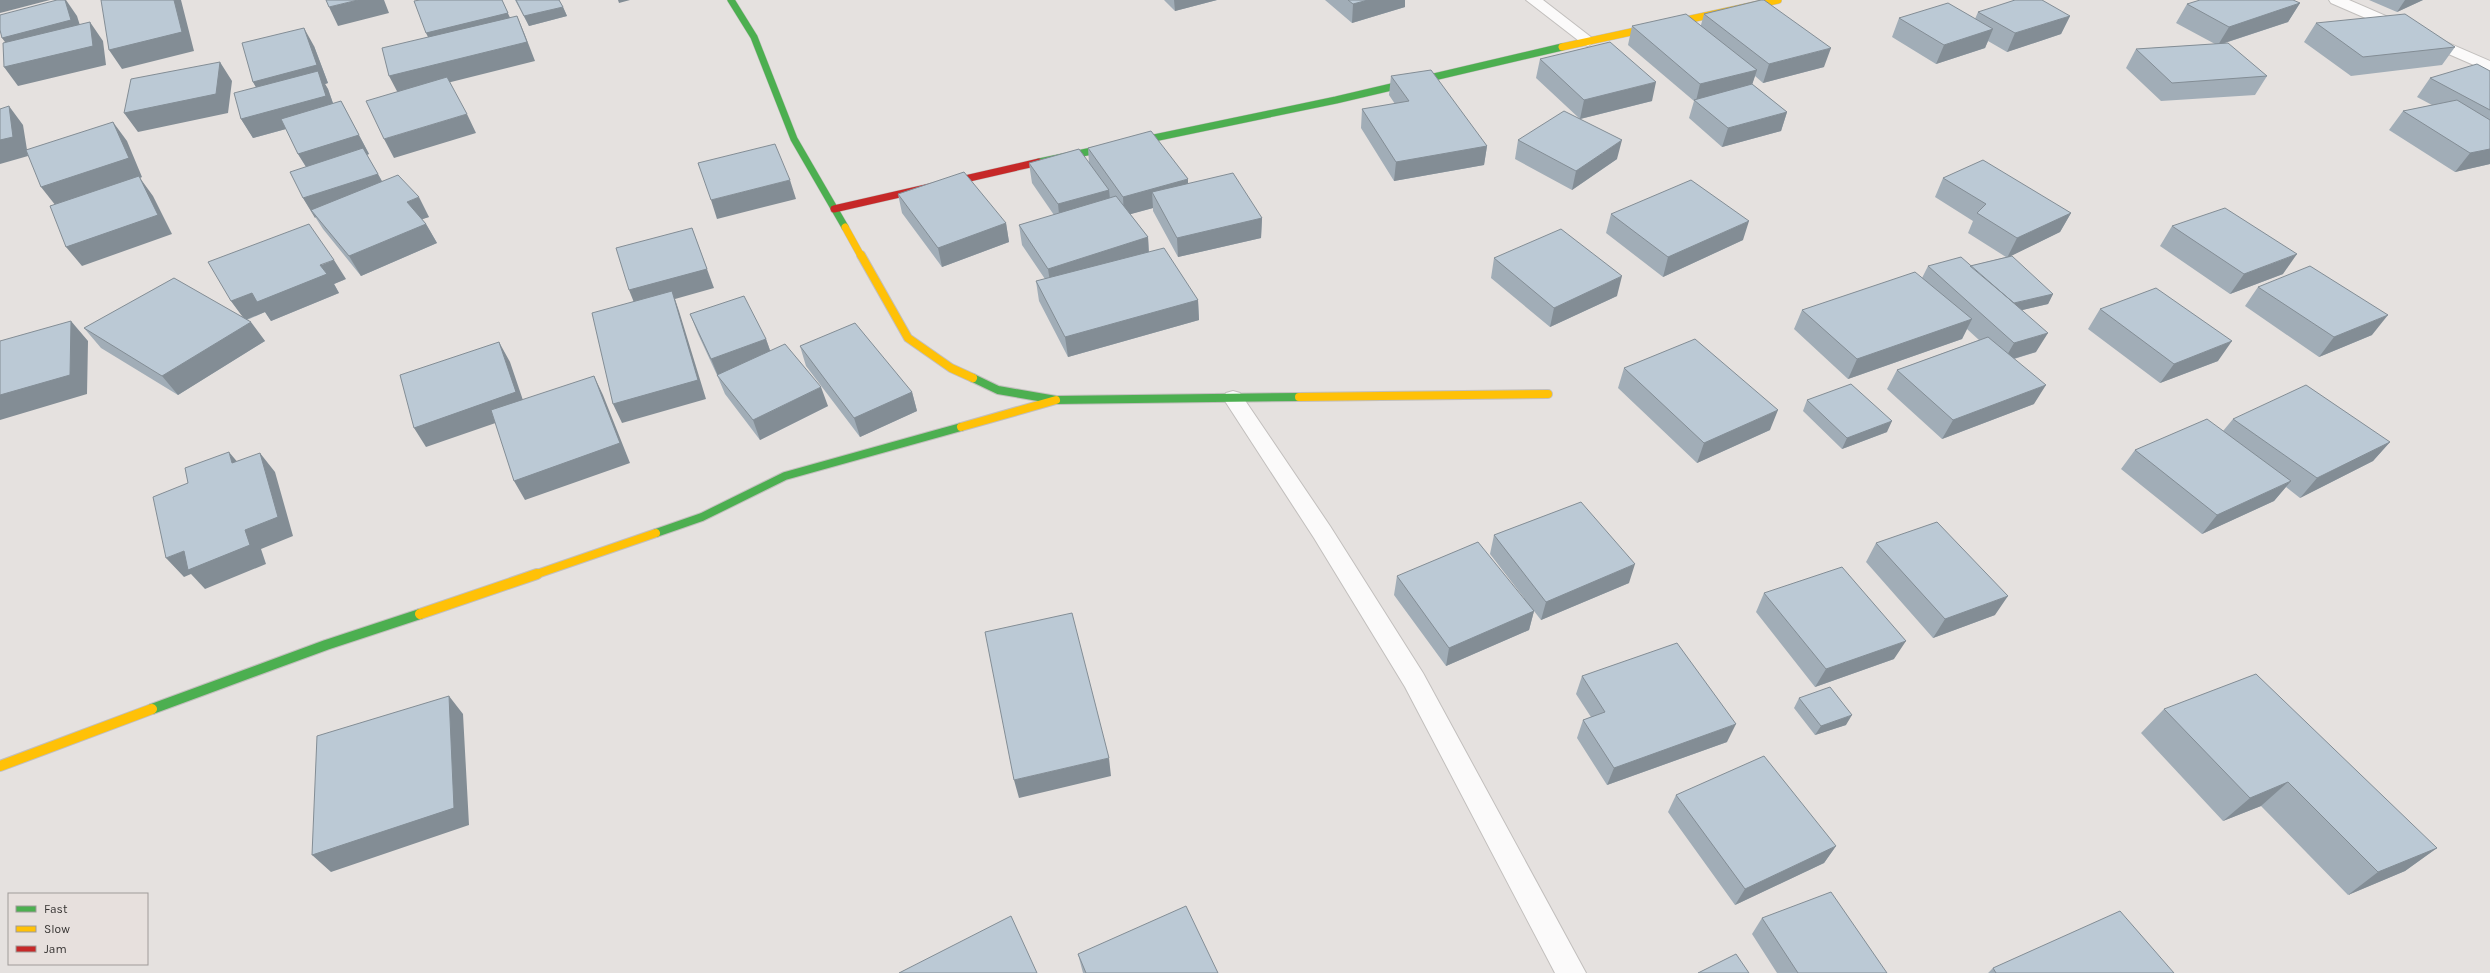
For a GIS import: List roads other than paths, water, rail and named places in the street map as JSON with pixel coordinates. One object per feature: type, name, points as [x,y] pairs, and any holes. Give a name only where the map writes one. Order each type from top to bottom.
[{"type":"street","points":[[731,0],[754,37],[794,138],[908,338],[951,368],[998,390],[1056,400],[1548,394]]},
{"type":"street","points":[[1533,0],[1588,41]]},
{"type":"street","points":[[834,209],[1132,141],[1336,100],[1588,41],[1778,0]]},
{"type":"street","points":[[2336,0],[2490,67]]},
{"type":"street","points":[[1233,398],[1322,532],[1414,680],[1571,973]]},
{"type":"street","points":[[0,766],[326,645],[560,568],[702,517],[785,476],[1056,400]]}]
